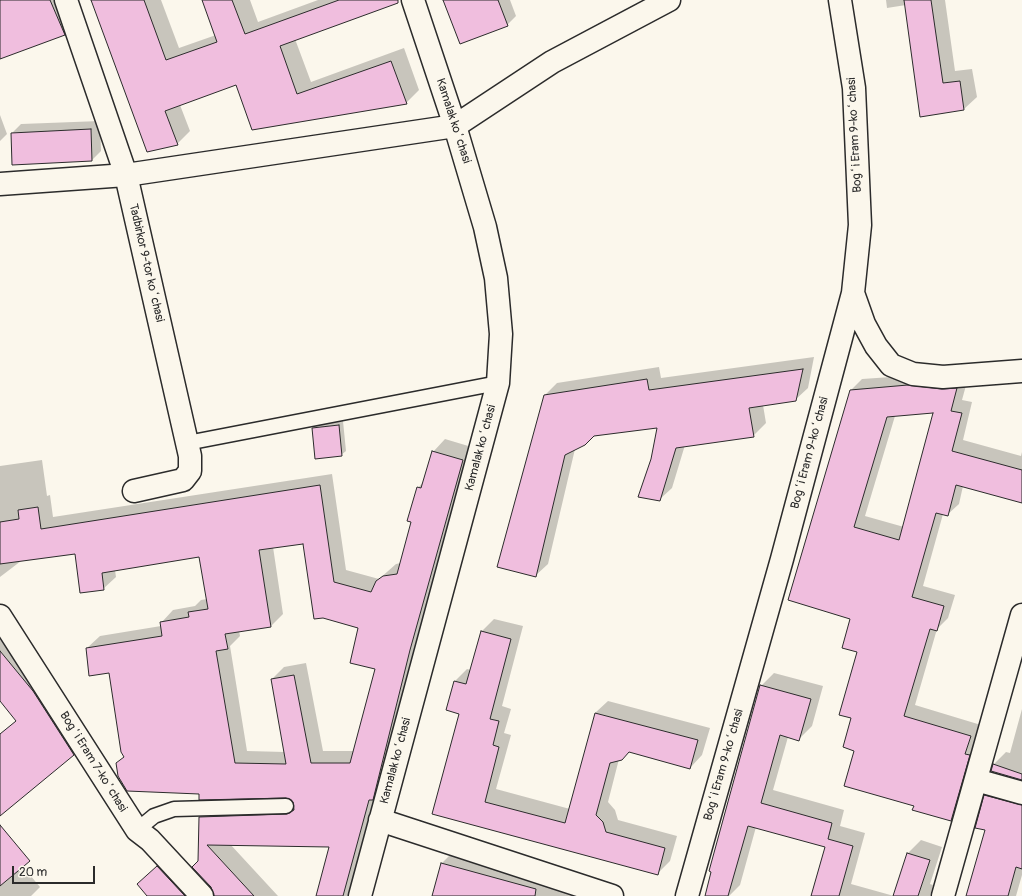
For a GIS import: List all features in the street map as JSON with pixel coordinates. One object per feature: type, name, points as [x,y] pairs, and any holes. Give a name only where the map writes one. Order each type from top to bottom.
[{"type":"street","name":"Tadbirkor 9-tor koʻchasi","points":[[66,0],[126,175],[190,456],[190,471],[183,480],[134,491]]},
{"type":"street","name":"Kamalak koʻchasi","points":[[360,896],[498,383],[501,334],[496,278],[485,227],[455,126],[413,0]]},
{"type":"street","points":[[0,184],[126,175],[455,126],[552,62],[670,0]]},
{"type":"street","name":"Bogʻi Eram 9-koʻchasi","points":[[687,896],[782,559],[854,293],[860,224],[854,88],[840,0]]},
{"type":"street","points":[[854,293],[864,324],[876,346],[891,365],[913,374],[943,377],[1022,371]]},
{"type":"street","points":[[943,896],[1022,615]]},
{"type":"street","name":"Bogʻi Eram 7-koʻchasi","points":[[0,616],[136,830],[150,840],[202,896]]},
{"type":"street","points":[[976,780],[1022,793]]},
{"type":"street","points":[[380,820],[612,896]]},
{"type":"lane","points":[[187,443],[498,383]]},
{"type":"lane","points":[[136,830],[154,816],[174,809],[286,806]]},
{"type":"building","points":[[0,0],[50,0],[65,35],[0,59]]},
{"type":"building","points":[[91,0],[144,0],[166,60],[217,42],[202,0],[232,0],[245,34],[339,0],[398,0],[398,3],[280,46],[297,94],[391,61],[407,104],[252,130],[236,85],[165,111],[178,145],[147,152]]},
{"type":"building","points":[[443,0],[498,0],[508,26],[460,44]]},
{"type":"building","points":[[904,0],[931,0],[943,83],[960,81],[964,110],[920,117]]},
{"type":"building","points":[[91,129],[92,161],[12,165],[11,133]]},
{"type":"building","points":[[803,369],[796,401],[749,408],[754,437],[676,448],[660,501],[638,497],[651,459],[657,428],[594,436],[585,445],[565,455],[536,577],[497,567],[544,395],[647,379],[649,390]]},
{"type":"building","points":[[908,385],[942,389],[957,388],[951,411],[962,413],[952,451],[1022,470],[1022,503],[956,485],[948,516],[936,513],[912,597],[944,606],[937,631],[930,629],[904,716],[971,736],[965,754],[970,755],[951,821],[912,810],[914,806],[844,786],[854,751],[843,747],[851,718],[839,715],[857,652],[842,648],[850,619],[788,600],[850,390]],"holes":[[[933,413],[899,540],[854,527],[887,417]]]},
{"type":"building","points":[[339,425],[342,456],[315,459],[312,428]]},
{"type":"building","points":[[432,451],[463,460],[410,650],[373,800],[369,800],[343,896],[316,896],[329,847],[207,845],[254,896],[214,896],[211,887],[192,867],[198,861],[199,817],[287,814],[294,810],[293,802],[286,798],[199,800],[199,794],[127,791],[118,776],[116,763],[124,757],[121,752],[109,673],[89,676],[86,648],[162,636],[160,622],[189,617],[188,612],[208,609],[199,557],[102,573],[104,590],[80,593],[75,554],[0,564],[0,522],[19,519],[18,510],[38,507],[41,529],[320,485],[334,582],[371,592],[376,581],[383,576],[397,574],[411,522],[407,521],[417,487],[421,488]],"holes":[[[303,544],[314,619],[323,618],[358,628],[350,663],[375,669],[350,763],[311,763],[294,675],[271,679],[286,764],[235,763],[216,651],[228,649],[225,634],[271,627],[259,550]]]},
{"type":"building","points":[[481,631],[511,639],[490,719],[499,721],[493,745],[499,747],[485,802],[565,823],[595,713],[698,740],[690,769],[629,752],[622,760],[610,763],[596,815],[603,822],[606,832],[665,848],[658,875],[432,814],[459,714],[446,710],[454,681],[466,684]]},
{"type":"building","points":[[0,651],[33,691],[74,755],[0,816],[0,734],[16,721],[0,701]]},
{"type":"building","points":[[760,685],[811,699],[799,741],[780,735],[761,803],[832,823],[828,839],[853,846],[839,896],[811,896],[825,847],[748,826],[728,896],[705,896],[711,872],[709,871]]},
{"type":"building","points":[[993,764],[1022,774],[1022,780],[991,771]]},
{"type":"building","points":[[984,795],[1022,805],[1022,869],[1016,867],[1008,896],[966,896],[985,830],[975,828]]},
{"type":"building","points":[[0,825],[30,861],[0,886]]},
{"type":"building","points":[[907,853],[930,860],[918,896],[893,896]]},
{"type":"building","points":[[441,863],[536,889],[535,896],[432,896]]},
{"type":"building","points":[[157,866],[185,896],[147,896],[137,884]]}]
